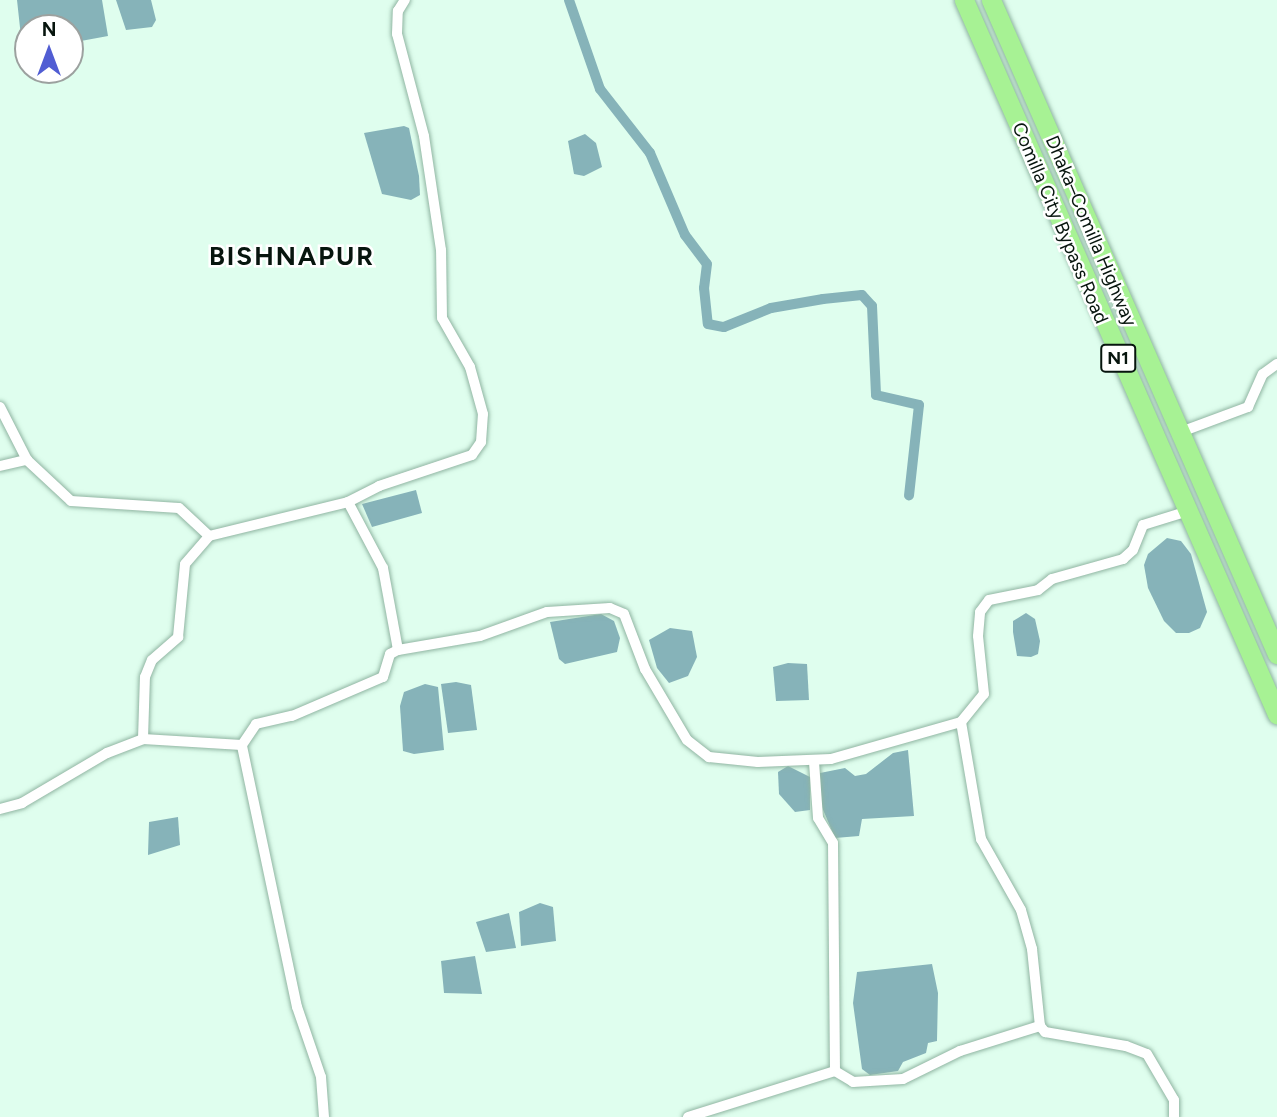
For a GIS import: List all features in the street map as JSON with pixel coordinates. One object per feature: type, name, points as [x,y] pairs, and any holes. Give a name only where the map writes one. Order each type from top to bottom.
[{"type":"highway","name":"Comilla City Bypass Road","points":[[964,0],[1185,512],[1277,714]]},
{"type":"highway","name":"Dhaka–Comilla Highway","points":[[990,0],[1277,654]]},
{"type":"street","points":[[143,738],[145,677],[152,660],[178,637],[185,564],[209,536],[348,502],[379,486],[472,456],[481,442],[483,414],[470,367],[442,318],[442,250],[424,136],[397,34],[398,11],[405,0]]},
{"type":"street","points":[[1178,433],[1248,407],[1263,374],[1277,364]]},
{"type":"street","points":[[0,407],[27,460],[71,501],[178,508],[209,536]]},
{"type":"street","points":[[0,466],[27,460]]},
{"type":"street","points":[[348,502],[383,568],[398,650]]},
{"type":"street","points":[[324,1117],[321,1077],[297,1007],[242,745],[256,724],[292,716],[383,677],[390,654],[398,650],[480,636],[547,612],[610,608],[624,614],[645,669],[687,740],[709,757],[814,762],[961,722],[984,694],[978,636],[980,612],[989,600],[1038,590],[1052,579],[1123,559],[1133,550],[1143,526],[1185,512]]},
{"type":"street","points":[[961,722],[981,839],[1021,910],[1032,949],[1040,1026],[1045,1032],[1126,1046],[1147,1054],[1174,1100],[1174,1117]]},
{"type":"street","points":[[0,809],[22,803],[96,759],[143,738],[242,745]]},
{"type":"street","points":[[814,762],[818,818],[833,843],[835,1071]]},
{"type":"street","points":[[688,1117],[835,1071],[853,1082],[903,1079],[960,1051],[1040,1026]]},
{"type":"water","points":[[17,0],[102,0],[108,36],[84,40],[84,14],[19,14]]},
{"type":"water","points":[[116,0],[151,0],[156,20],[152,27],[126,30]]},
{"type":"water","points":[[404,126],[409,128],[419,176],[420,195],[411,200],[382,194],[364,133]]},
{"type":"water","points":[[585,134],[596,143],[602,167],[584,176],[574,174],[568,141]]},
{"type":"water","points":[[416,490],[422,513],[372,527],[362,504]]},
{"type":"water","points":[[1167,538],[1181,541],[1191,554],[1207,612],[1200,628],[1189,633],[1176,633],[1164,621],[1148,588],[1144,565],[1148,554]]},
{"type":"water","points":[[1026,613],[1035,619],[1040,641],[1038,654],[1031,657],[1017,656],[1013,632],[1013,621]]},
{"type":"water","points":[[601,614],[614,621],[620,638],[617,652],[565,664],[559,659],[550,622]]},
{"type":"water","points":[[670,628],[692,631],[697,657],[688,676],[669,683],[657,668],[649,640]]},
{"type":"water","points":[[788,663],[807,664],[809,700],[776,701],[773,667]]},
{"type":"water","points":[[456,682],[471,685],[477,730],[448,733],[441,684]]},
{"type":"water","points":[[425,684],[438,687],[444,750],[414,754],[403,751],[400,706],[404,692]]},
{"type":"water","points":[[908,750],[914,816],[862,819],[859,836],[835,838],[821,805],[820,773],[845,768],[855,776],[866,774],[893,753]]},
{"type":"water","points":[[788,766],[810,777],[810,810],[795,812],[779,794],[778,772]]},
{"type":"water","points":[[178,817],[180,845],[148,855],[149,822]]},
{"type":"water","points":[[540,903],[553,907],[556,941],[521,946],[519,912]]},
{"type":"water","points":[[509,913],[516,948],[486,952],[476,922]]},
{"type":"water","points":[[475,956],[482,994],[444,993],[441,961]]},
{"type":"water","points":[[932,964],[938,993],[937,1041],[928,1043],[926,1053],[903,1062],[898,1071],[870,1075],[862,1069],[853,1003],[857,972]]},
{"type":"waterway","points":[[569,0],[600,89],[650,153],[685,235],[707,264],[704,288],[708,324],[724,327],[771,308],[823,299],[862,295],[872,306],[876,395],[919,405],[909,495]]},
{"type":"district","name":"BISHNAPUR","points":[[292,257]]}]
